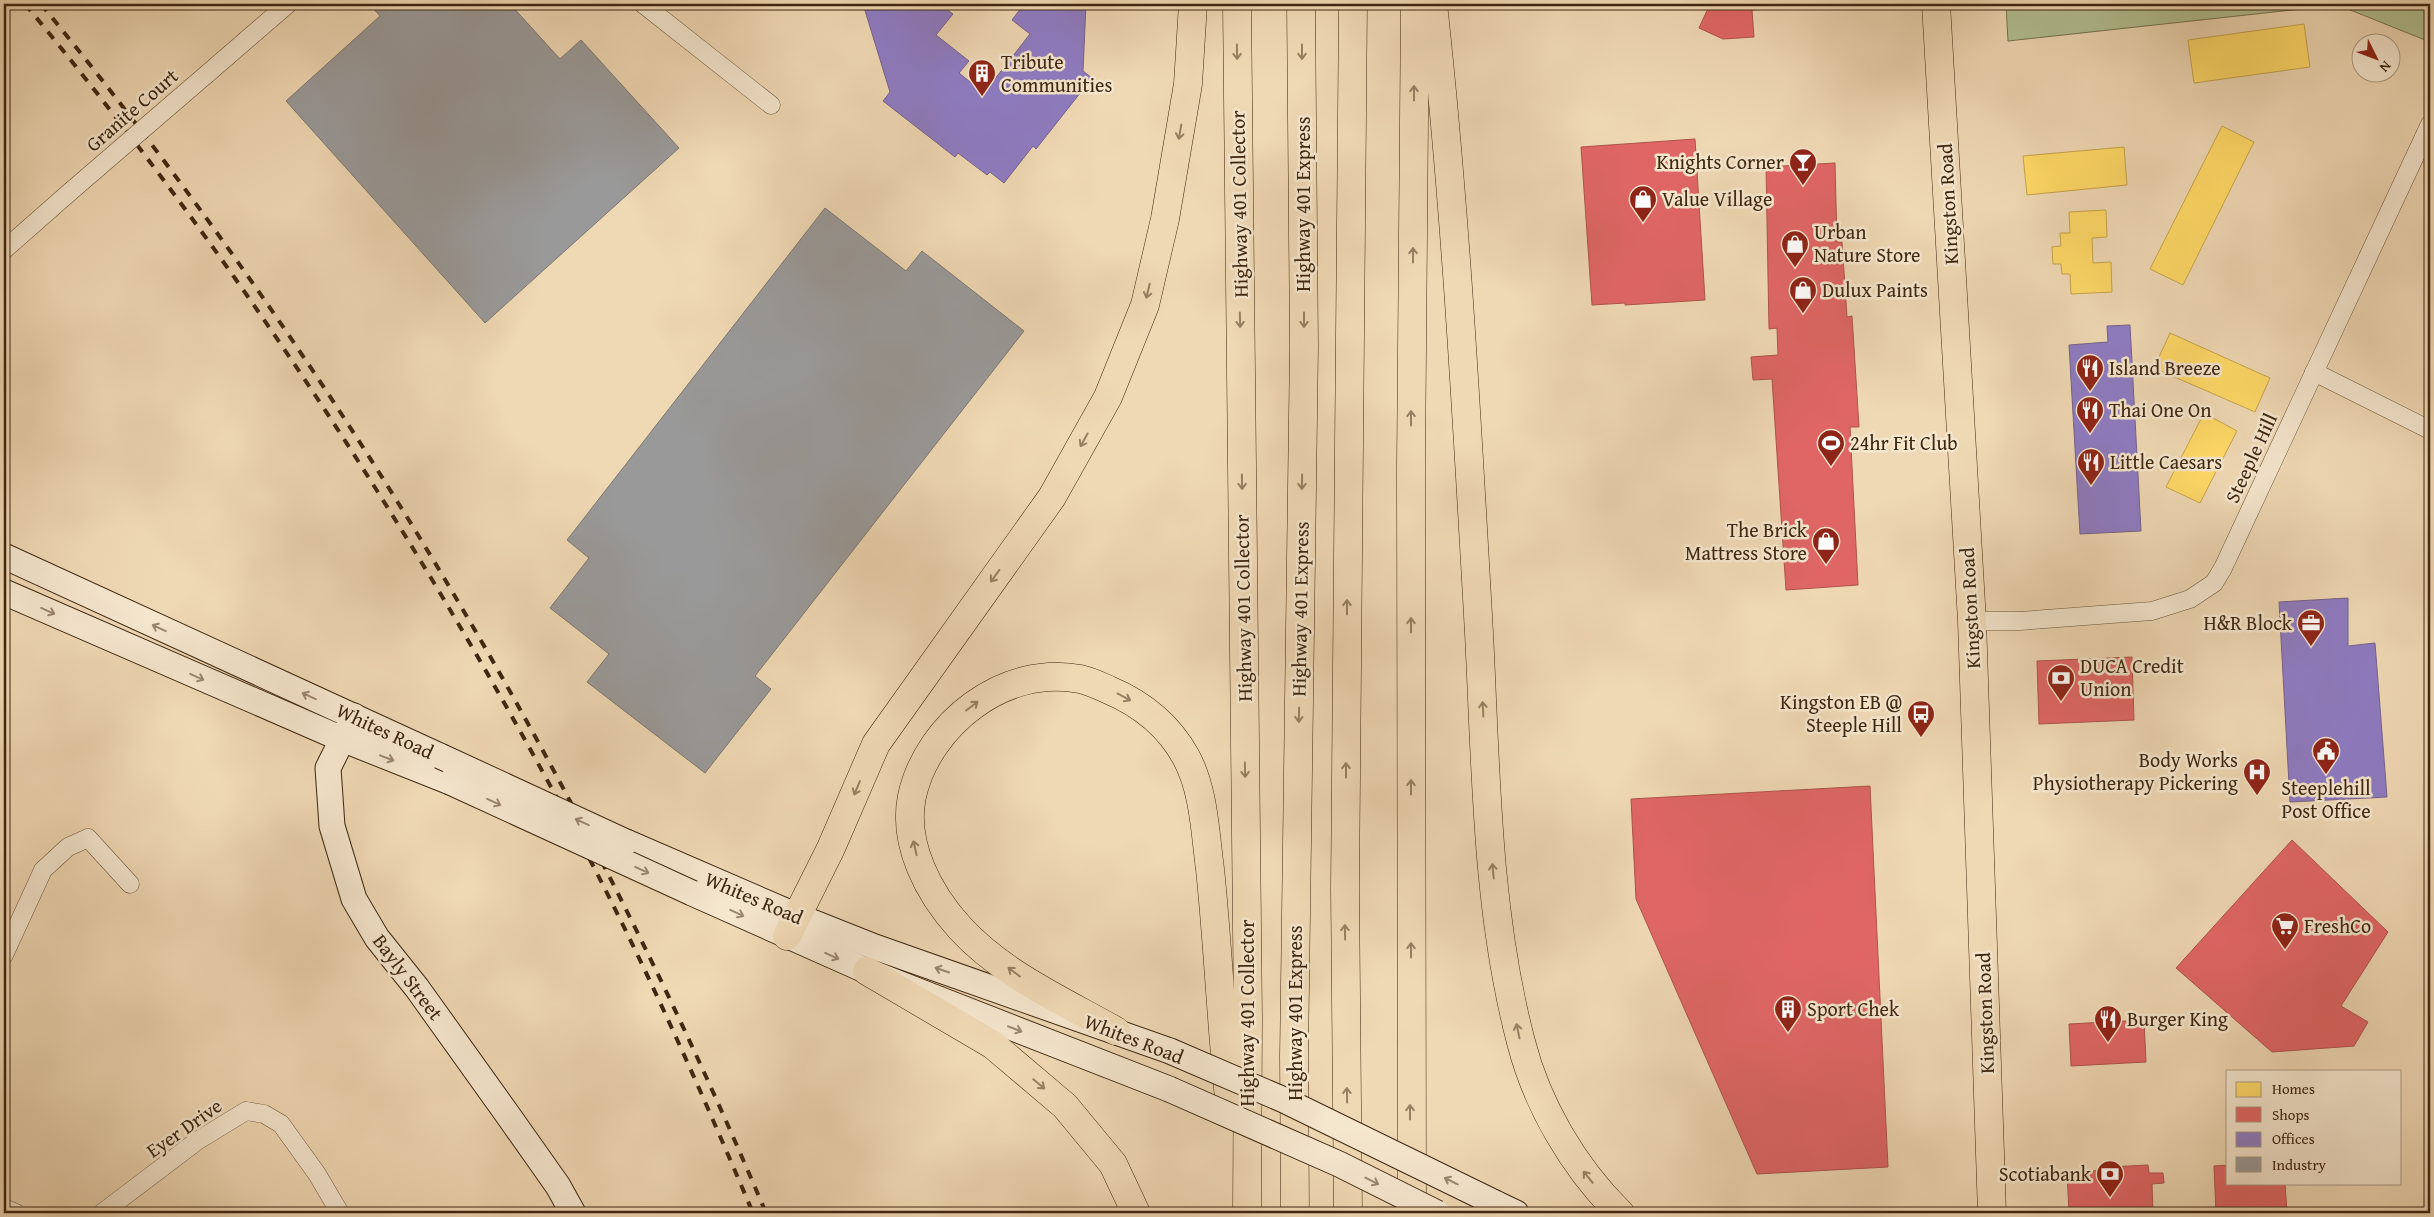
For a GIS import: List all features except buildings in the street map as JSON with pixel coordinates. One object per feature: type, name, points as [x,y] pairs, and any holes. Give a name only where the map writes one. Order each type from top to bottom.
[{"type":"main road","points":[[792,926],[831,848],[876,744],[1052,496],[1108,397],[1145,305],[1165,219],[1188,84],[1193,4]]},
{"type":"main road","name":"Highway 401 Collector","points":[[1237,4],[1248,1018],[1247,1201]]},
{"type":"main road","name":"Highway 401 Express","points":[[1295,1213],[1294,1056],[1304,346],[1301,4]]},
{"type":"main road","points":[[1348,1213],[1345,888],[1353,4]]},
{"type":"main road","points":[[1412,1213],[1410,1161],[1411,457],[1415,4]]},
{"type":"main road","points":[[1433,4],[1446,121],[1467,428],[1491,842],[1501,951],[1521,1044],[1533,1080],[1558,1131],[1581,1168],[1620,1213]]},
{"type":"main road","name":"Kingston Road","points":[[1936,4],[1972,621],[1992,1213]]},
{"type":"main road","name":"Whites Road","points":[[4,556],[686,869],[792,926],[868,971],[1169,1088],[1339,1164],[1437,1213]]},
{"type":"main road","name":"Whites Road","points":[[4,592],[342,740],[450,782],[692,893],[792,926],[875,946],[1170,1051],[1284,1100],[1505,1208]]},
{"type":"main road","points":[[1116,1031],[1027,982],[974,942],[935,897],[918,861],[912,830],[912,797],[930,752],[951,725],[988,694],[1032,679],[1080,679],[1124,696],[1148,712],[1170,732],[1187,759],[1198,789],[1204,821],[1232,1132],[1247,1201]]},
{"type":"main road","name":"Bayly Street","points":[[354,716],[328,768],[328,794],[332,826],[354,899],[377,938],[417,988],[510,1118],[558,1186],[573,1213]]},
{"type":"main road","points":[[868,971],[993,1045],[1065,1106],[1113,1164],[1136,1213]]},
{"type":"main road","points":[[1410,1161],[1421,1213]]},
{"type":"street","name":"Granite Court","points":[[4,250],[288,4]]},
{"type":"street","points":[[644,4],[771,105]]},
{"type":"street","name":"Steeple Hill","points":[[1972,621],[2020,621],[2152,611],[2190,599],[2214,582],[2223,568],[2430,124]]},
{"type":"street","points":[[2314,372],[2430,430]]},
{"type":"street","points":[[4,955],[43,870],[68,847],[88,838],[130,884]]},
{"type":"street","name":"Eyer Drive","points":[[102,1213],[198,1141],[246,1111],[264,1114],[281,1124],[317,1174],[340,1213]]},
{"type":"street","points":[[4,1208],[16,1213]]},
{"type":"green space","points":[[2006,4],[2430,4],[2430,42],[2338,5],[2008,41]]},
{"type":"railway","points":[[25,4],[183,206],[329,416],[398,524],[528,745],[589,858],[633,945],[753,1213]]},
{"type":"railway","points":[[41,4],[150,143],[255,286],[353,432],[447,582],[535,736],[617,892],[694,1051],[766,1213]]},
{"type":"place","name":"Tribute Communities","points":[[982,97]]},
{"type":"place","name":"Knights Corner","points":[[1803,186]]},
{"type":"place","name":"Value Village","points":[[1643,223]]},
{"type":"place","name":"Urban Nature Store","points":[[1795,268]]},
{"type":"place","name":"Dulux Paints","points":[[1803,314]]},
{"type":"place","name":"Island Breeze","points":[[2090,392]]},
{"type":"place","name":"Thai One On","points":[[2090,434]]},
{"type":"place","name":"24hr Fit Club","points":[[1831,467]]},
{"type":"place","name":"Little Caesars","points":[[2091,486]]},
{"type":"place","name":"The Brick Mattress Store","points":[[1826,565]]},
{"type":"place","name":"H&R Block","points":[[2311,647]]},
{"type":"place","name":"DUCA Credit Union","points":[[2061,702]]},
{"type":"place","name":"Kingston EB @ Steeple Hill","points":[[1921,738]]},
{"type":"place","name":"Steeplehill Post Office","points":[[2326,775]]},
{"type":"place","name":"Body Works Physiotherapy Pickering","points":[[2257,796]]},
{"type":"place","name":"FreshCo","points":[[2285,950]]},
{"type":"place","name":"Sport Chek","points":[[1788,1033]]},
{"type":"place","name":"Burger King","points":[[2108,1043]]},
{"type":"place","name":"Scotiabank","points":[[2110,1198]]}]
